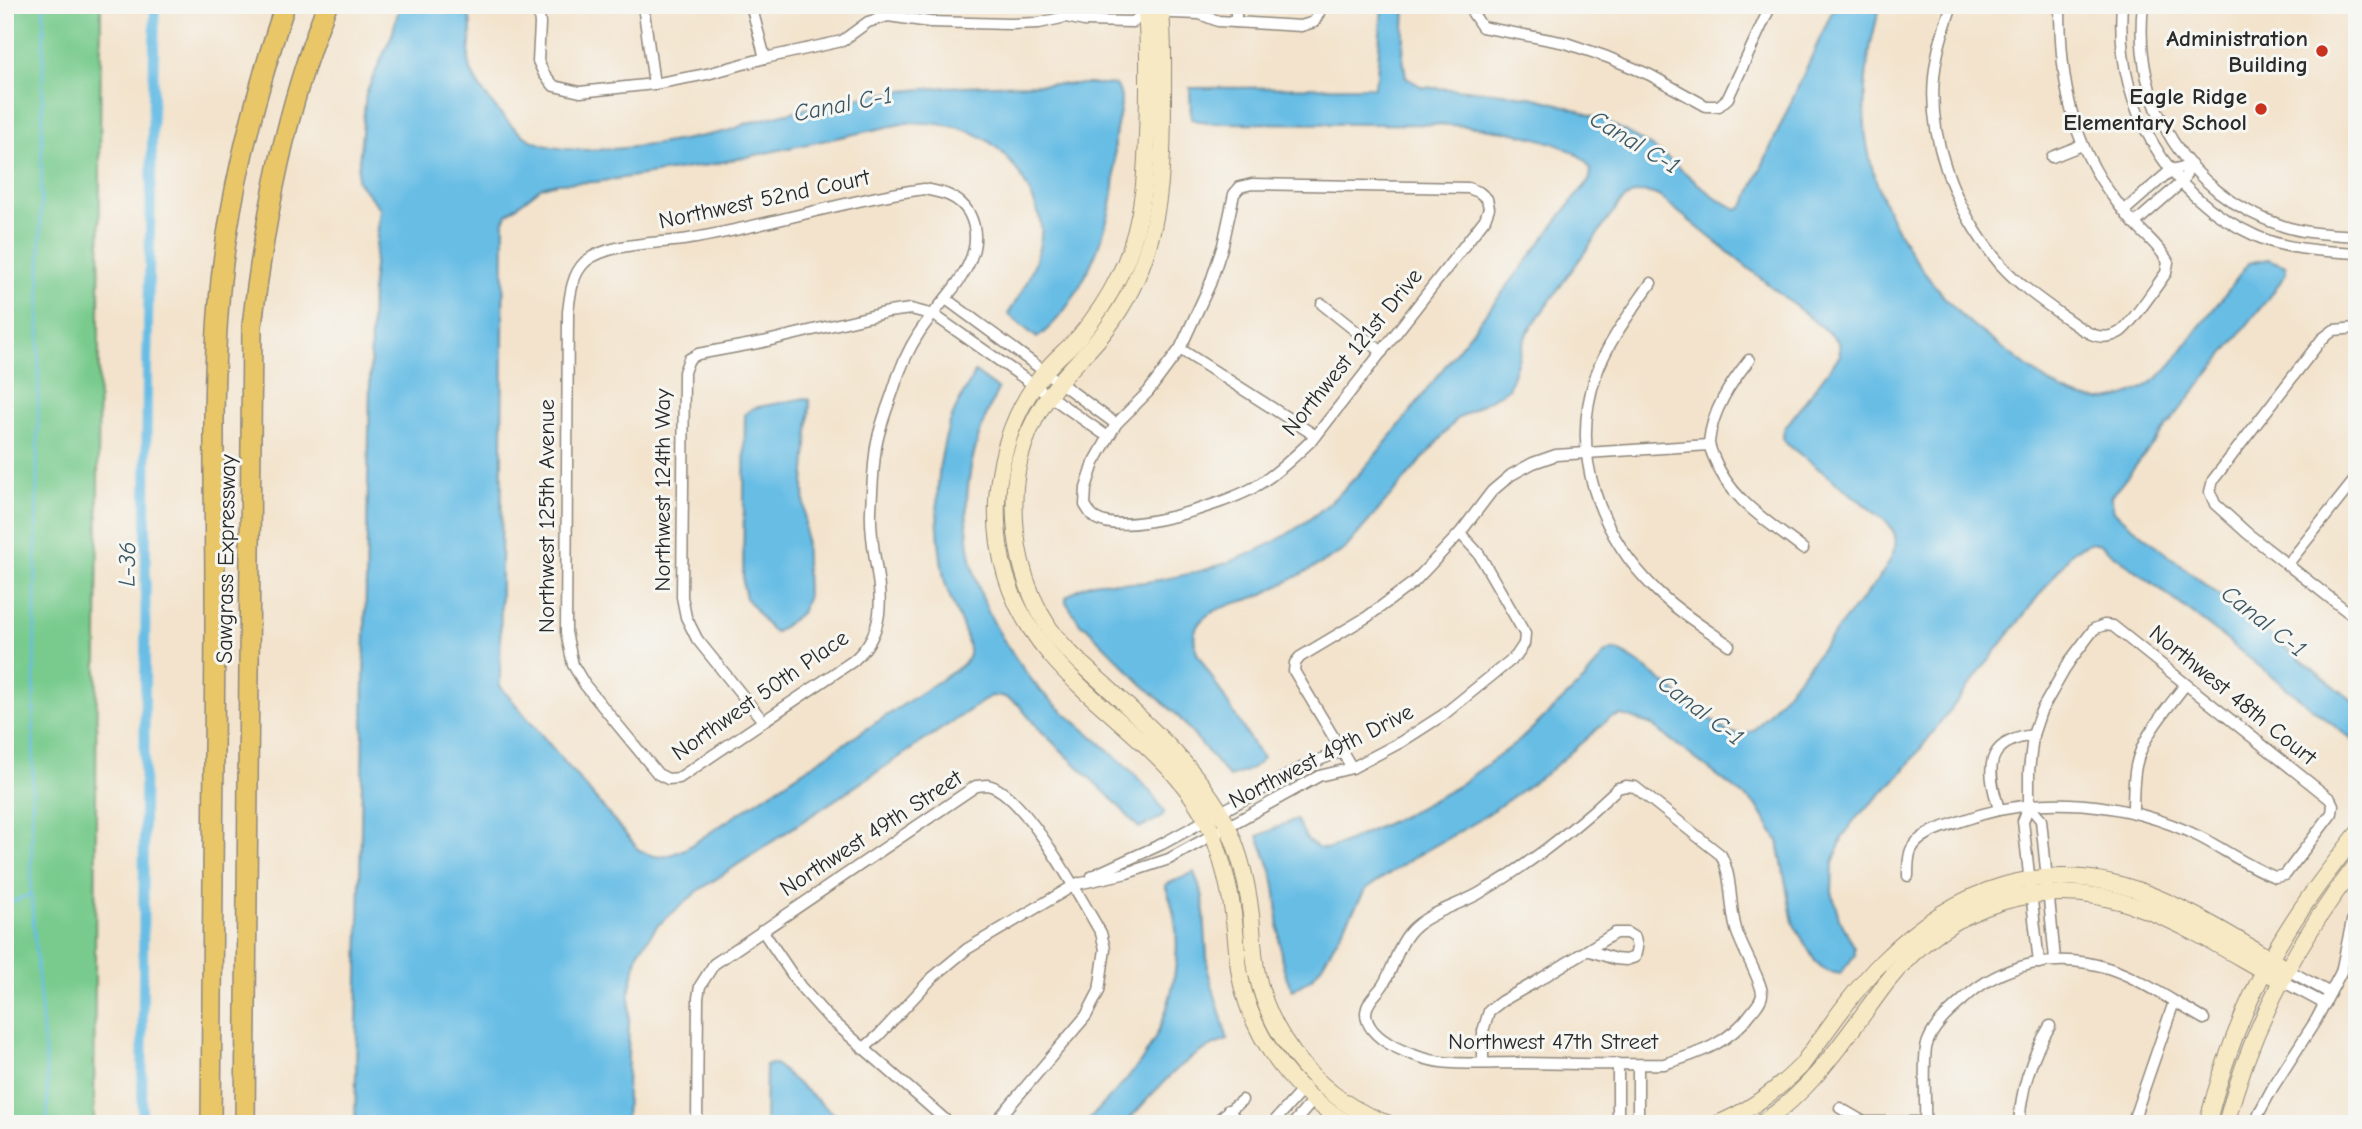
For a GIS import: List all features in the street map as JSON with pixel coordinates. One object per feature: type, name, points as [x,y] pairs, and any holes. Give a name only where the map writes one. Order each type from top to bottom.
[{"type":"highway","name":"Sawgrass Expressway","points":[[211,1124],[214,392],[217,330],[221,279],[237,178],[256,96],[285,5]]},
{"type":"highway","name":"Sawgrass Expressway","points":[[245,1124],[252,326],[265,224],[277,167],[302,76],[327,5]]},
{"type":"street","points":[[538,5],[538,61],[544,74],[554,86],[580,93],[707,74],[842,41],[868,22],[888,16],[967,24],[1039,23],[1066,11],[1084,20],[1133,22],[1150,8],[1200,14],[1219,21],[1301,26],[1314,22],[1320,5]]},
{"type":"street","points":[[643,5],[654,84]]},
{"type":"street","points":[[751,5],[765,58]]},
{"type":"street","points":[[1236,5],[1236,22]]},
{"type":"street","points":[[1471,5],[1475,19],[1482,27],[1566,43],[1650,75],[1706,106],[1719,106],[1728,98],[1771,5]]},
{"type":"street","points":[[1952,5],[1936,58],[1934,106],[1951,186],[1972,226],[2002,267],[2089,335],[2103,337],[2121,331],[2166,272],[2168,262],[2164,253],[2124,211],[2097,173],[2082,145],[2065,88],[2060,43],[2060,5]]},
{"type":"street","points":[[2122,5],[2121,44],[2126,77],[2142,124],[2171,170],[2182,182],[2215,213],[2258,237],[2319,251],[2357,253]]},
{"type":"street","points":[[2143,5],[2140,29],[2142,61],[2151,98],[2162,126],[2191,165],[2211,186],[2235,203],[2282,226],[2308,232],[2357,236]]},
{"type":"street","points":[[1150,8],[1147,131],[1140,215],[1126,261],[1104,302],[1077,338],[1034,385],[1010,436],[1003,456],[998,488],[998,538],[1016,604],[1045,650],[1158,758],[1189,795],[1205,820],[1220,832],[1240,862],[1247,886],[1254,956],[1261,989],[1272,1020],[1283,1039],[1298,1060],[1320,1082],[1344,1101],[1388,1124]]},
{"type":"street","points":[[1150,8],[1161,181],[1159,204],[1150,240],[1128,296],[1108,327],[1049,396],[1030,430],[1020,458],[1016,481],[1016,532],[1026,583],[1051,631],[1167,743],[1190,769],[1220,812],[1220,832],[1239,966],[1250,1009],[1267,1046],[1308,1095],[1350,1124]]},
{"type":"street","points":[[2052,157],[2082,145]]},
{"type":"street","points":[[2134,224],[2182,182],[2191,165]]},
{"type":"street","points":[[2124,211],[2171,170],[2191,165]]},
{"type":"street","name":"Northwest 121st Drive","points":[[1108,437],[1094,463],[1086,488],[1085,505],[1094,518],[1112,523],[1148,522],[1220,502],[1252,488],[1284,466],[1316,436],[1485,219],[1489,208],[1488,199],[1468,188],[1252,184],[1240,187],[1234,194],[1223,245],[1210,284],[1180,348]]},
{"type":"street","name":"Northwest 52nd Court","points":[[584,263],[615,249],[689,239],[873,196],[924,190],[954,197],[966,208],[974,223],[976,240],[971,261],[946,299]]},
{"type":"street","points":[[2138,201],[2148,213]]},
{"type":"street","name":"Northwest 125th Avenue","points":[[584,263],[570,293],[568,312],[568,648],[572,665],[585,685],[658,774],[668,779]]},
{"type":"street","points":[[1651,283],[1614,338],[1596,376],[1587,415],[1586,453],[1599,507],[1622,552],[1658,592],[1729,645]]},
{"type":"street","points":[[1116,424],[946,299],[934,315],[1108,437],[1116,424],[1148,392],[1180,348],[1316,436]]},
{"type":"street","points":[[1322,303],[1382,352]]},
{"type":"street","name":"Northwest 124th Way","points":[[763,721],[697,639],[686,617],[681,597],[684,372],[689,359],[698,354],[763,342],[888,312],[911,309],[934,315]]},
{"type":"street","name":"Northwest 50th Place","points":[[668,779],[679,778],[853,661],[865,651],[873,639],[879,623],[881,605],[871,514],[876,446],[897,377],[919,332],[934,315]]},
{"type":"street","points":[[2357,328],[2334,330],[2322,339],[2213,480],[2210,492],[2215,504],[2357,619]]},
{"type":"street","points":[[985,350],[995,334]]},
{"type":"street","points":[[1749,360],[1731,382],[1718,410],[1709,445],[1728,486],[1745,505],[1803,549]]},
{"type":"street","points":[[1352,768],[1294,671],[1295,663],[1300,657],[1367,617],[1414,582],[1460,533],[1492,491],[1511,475],[1533,463],[1556,455],[1709,445]]},
{"type":"street","points":[[2287,565],[2357,477]]},
{"type":"street","name":"Northwest 49th Drive","points":[[1073,885],[1127,873],[1169,859],[1319,776],[1352,768],[1401,742],[1443,715],[1516,656],[1524,644],[1525,634],[1479,554],[1460,533]]},
{"type":"street","name":"Northwest 48th Court","points":[[2033,735],[2041,711],[2069,662],[2094,629],[2104,625],[2113,626],[2330,799],[2333,805],[2332,813],[2285,875],[2275,877],[2169,823],[2133,811]]},
{"type":"street","points":[[1908,876],[1910,852],[1916,843],[1932,832],[1999,809],[2069,803],[2133,811],[2136,765],[2142,748],[2185,685]]},
{"type":"street","points":[[1999,809],[1990,770],[1993,756],[2003,745],[2015,738],[2033,735],[2029,806],[2023,821],[2039,963]]},
{"type":"street","name":"Northwest 49th Drive","points":[[863,1049],[932,978],[967,949],[1073,885],[1162,844],[1309,764],[1342,751]]},
{"type":"street","name":"Northwest 49th Street","points":[[697,1124],[698,998],[706,974],[714,964],[976,786],[987,785],[999,790],[1032,821],[1101,933],[1105,949],[1099,991],[1086,1016],[993,1124]]},
{"type":"street","name":"Northwest 47th Street","points":[[1626,786],[1635,787],[1721,855],[1727,867],[1735,927],[1762,995],[1745,1021],[1723,1041],[1697,1055],[1664,1064],[1638,1065],[1439,1062],[1400,1050],[1380,1038],[1370,1026],[1366,1012],[1371,999],[1382,986],[1403,941],[1416,926],[1434,914],[1476,895],[1521,867],[1567,834],[1618,788],[1626,786]]},
{"type":"street","points":[[2029,806],[2041,820],[2055,960]]},
{"type":"street","points":[[2207,1124],[2229,1052],[2267,965],[2305,904],[2357,834]]},
{"type":"street","points":[[2226,1124],[2248,1051],[2283,974],[2316,919],[2357,864]]},
{"type":"street","points":[[1717,1124],[1754,1106],[1788,1079],[1884,961],[1938,915],[1974,895],[2092,879],[2116,883],[2146,893],[2283,974],[2325,1004]]},
{"type":"street","points":[[1760,1124],[1792,1098],[1821,1068],[1912,954],[1947,926],[2030,886]]},
{"type":"street","points":[[2257,1124],[2259,1113],[2273,1087],[2325,1004],[2341,972],[2346,942],[2352,921],[2357,915]]},
{"type":"street","points":[[762,930],[800,986],[827,1016],[950,1124]]},
{"type":"street","points":[[1483,1063],[1483,1031],[1489,1011],[1587,950]]},
{"type":"street","points":[[1840,1108],[1864,1122],[1926,1123],[1926,1048],[1932,1034],[1947,1014],[1968,995],[1993,976],[2018,967],[2055,960],[2076,960],[2108,967],[2142,982],[2204,1019]]},
{"type":"street","points":[[2283,974],[2330,993]]},
{"type":"street","points":[[2132,1124],[2174,1002]]},
{"type":"street","points":[[2019,1124],[2020,1103],[2025,1086],[2040,1042],[2050,1026]]},
{"type":"street","points":[[1618,1064],[1618,1124]]},
{"type":"street","points":[[1638,1065],[1638,1124]]},
{"type":"street","points":[[1272,1124],[1320,1082]]},
{"type":"street","points":[[1293,1124],[1308,1095]]},
{"type":"street","points":[[1213,1124],[1242,1100]]},
{"type":"street","points":[[1228,1110],[1240,1124]]},
{"type":"green space","points":[[5,5],[101,5],[94,1124],[5,1124]]},
{"type":"water","name":"Canal C-1","points":[[400,5],[463,5],[471,25],[470,67],[486,95],[502,115],[526,137],[544,145],[567,149],[622,148],[678,141],[837,102],[926,89],[985,85],[1104,84],[1115,85],[1121,96],[1115,137],[1114,186],[1098,248],[1078,290],[1052,325],[1037,338],[1008,314],[1029,277],[1037,256],[1041,236],[1039,214],[1009,159],[981,137],[947,125],[906,123],[709,165],[596,182],[558,183],[542,187],[507,214],[504,221],[500,686],[639,850],[662,857],[685,849],[967,660],[967,638],[944,578],[937,501],[940,463],[949,425],[975,372],[998,389],[983,424],[967,493],[967,528],[981,595],[996,628],[1036,685],[1125,765],[1164,812],[1162,817],[1139,828],[1037,727],[1018,704],[1005,697],[991,696],[698,891],[657,926],[638,953],[630,988],[626,1124],[355,1124],[372,285],[380,208],[357,181],[366,93],[392,35]]},
{"type":"water","name":"Canal C-1","points":[[1382,5],[1405,5],[1403,57],[1406,77],[1422,87],[1518,95],[1588,114],[1652,147],[1715,197],[1738,209],[1745,204],[1835,5],[1881,5],[1872,37],[1864,104],[1870,161],[1887,209],[1912,254],[1959,313],[2036,374],[2074,395],[2102,400],[2117,398],[2147,386],[2176,359],[2248,263],[2268,259],[2286,266],[2286,273],[2277,287],[2111,497],[2114,511],[2119,516],[2357,704],[2357,744],[2209,626],[2100,544],[2092,542],[2074,550],[1900,775],[1858,816],[1843,836],[1833,863],[1832,892],[1839,918],[1855,948],[1855,955],[1840,974],[1826,971],[1815,961],[1793,923],[1778,841],[1757,806],[1650,724],[1622,715],[1610,718],[1548,772],[1478,821],[1413,858],[1366,889],[1322,965],[1312,978],[1293,990],[1281,956],[1273,879],[1258,836],[1296,819],[1308,841],[1318,848],[1326,849],[1405,815],[1455,788],[1519,741],[1585,679],[1604,654],[1612,650],[1619,651],[1640,664],[1727,732],[1751,732],[1778,703],[1874,584],[1887,566],[1896,544],[1895,534],[1888,523],[1783,439],[1784,429],[1840,355],[1839,343],[1660,197],[1639,192],[1620,203],[1527,333],[1508,389],[1457,419],[1344,550],[1263,594],[1213,612],[1197,626],[1194,637],[1197,653],[1263,758],[1256,765],[1229,777],[1177,715],[1081,625],[1066,602],[1066,597],[1088,584],[1146,582],[1201,571],[1270,544],[1326,506],[1361,472],[1393,434],[1589,181],[1589,168],[1580,156],[1542,140],[1496,130],[1443,125],[1207,123],[1191,119],[1190,88],[1374,87]]},
{"type":"water","points":[[805,398],[810,405],[804,485],[807,598],[801,613],[776,632],[771,630],[746,598],[743,585],[745,414],[753,408]]},
{"type":"water","points":[[1194,872],[1203,897],[1208,971],[1228,1040],[1197,1054],[1171,1074],[1125,1124],[1085,1124],[1139,1064],[1161,1024],[1169,1001],[1177,954],[1172,907],[1165,885]]},
{"type":"water","points":[[775,1064],[845,1124],[765,1124],[766,1065]]},
{"type":"waterway","points":[[44,5],[31,894],[47,1077],[48,1124]]},
{"type":"waterway","name":"L-36","points":[[142,1124],[147,369],[155,5]]},
{"type":"waterway","points":[[5,905],[31,894]]},
{"type":"place","name":"Administration Building","points":[[2322,51]]},
{"type":"place","name":"Eagle Ridge Elementary School","points":[[2261,109]]}]
